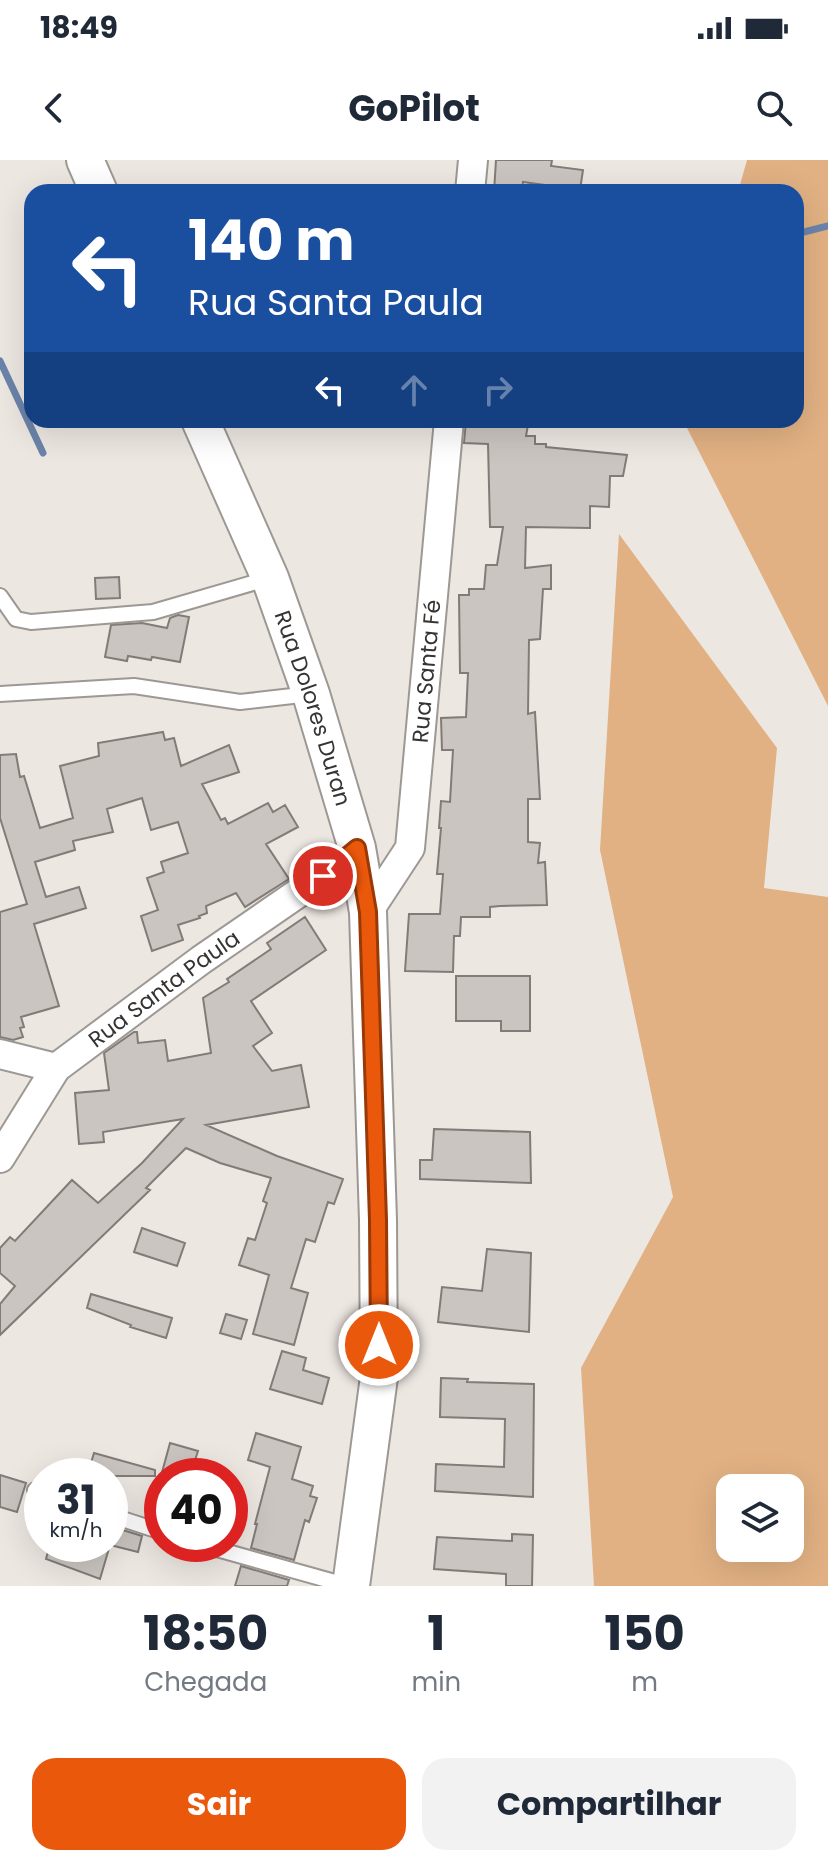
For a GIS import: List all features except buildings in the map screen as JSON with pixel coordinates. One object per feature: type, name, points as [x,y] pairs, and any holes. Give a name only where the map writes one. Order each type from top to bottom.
[{"type":"street","points":[[85,160],[96,184]]},
{"type":"street","points":[[471,184],[473,160]]},
{"type":"street","name":"Rua Dolores Duran","points":[[204,428],[270,578],[311,694],[357,848],[368,912],[378,1220],[379,1377],[350,1586]]},
{"type":"street","name":"Rua Santa Fé","points":[[368,912],[410,848],[448,428]]},
{"type":"street","name":"Rua Santa Paula","points":[[0,1158],[56,1068],[201,960],[323,876],[357,848]]},
{"type":"street","points":[[0,1054],[56,1068]]},
{"type":"lane","points":[[0,596],[16,619],[31,622],[153,612],[270,578]]},
{"type":"lane","points":[[0,694],[134,686],[240,702],[311,694]]},
{"type":"lane","points":[[248,1558],[350,1586]]},
{"type":"shaded area","points":[[747,160],[828,160],[828,706],[687,428],[804,428],[804,184],[740,184]]},
{"type":"shaded area","points":[[619,534],[777,748],[764,888],[828,897],[828,1586],[594,1586],[581,1368],[673,1197],[600,850]]},
{"type":"waterway","points":[[804,232],[828,226]]},
{"type":"waterway","points":[[0,361],[24,412]]},
{"type":"waterway","points":[[31,428],[43,453]]},
{"type":"route","points":[[323,876],[357,848],[368,912],[379,1345]]}]
